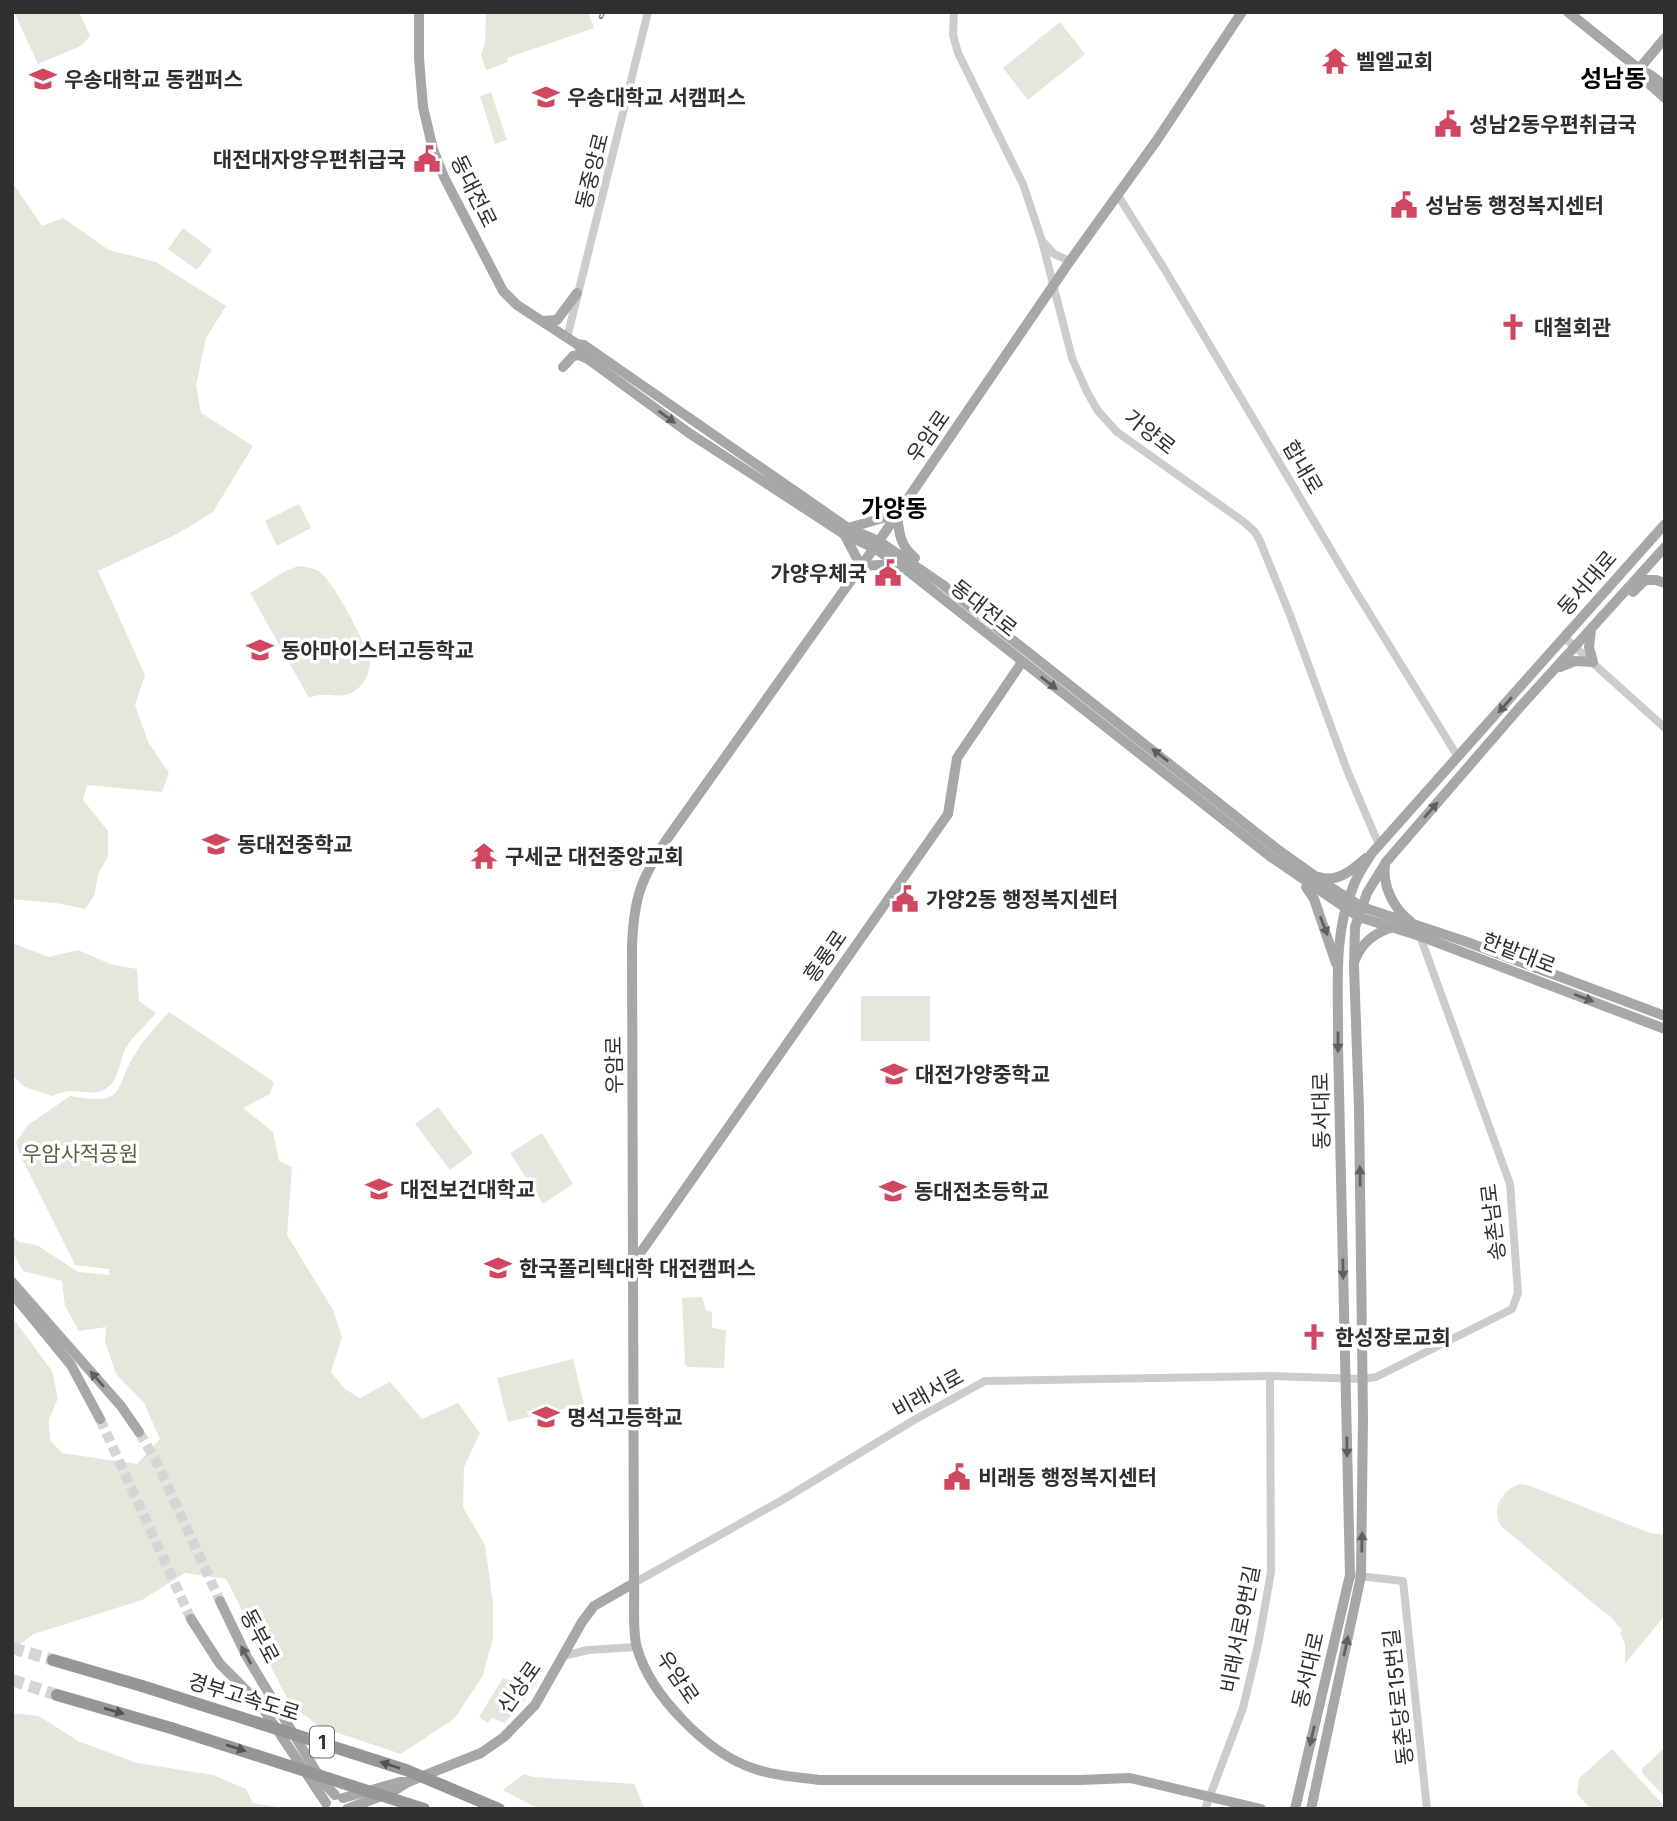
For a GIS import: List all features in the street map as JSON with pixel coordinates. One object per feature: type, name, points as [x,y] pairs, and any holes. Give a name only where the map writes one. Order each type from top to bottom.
[{"type":"highway","name":"경부고속도로","points":[[53,1660],[406,1770],[499,1809]]},
{"type":"highway","name":"1","points":[[57,1695],[171,1728],[424,1809]]},
{"type":"main road","name":"동대전로","points":[[419,12],[423,107],[433,149],[444,177],[503,291],[517,305],[572,341],[584,345],[846,531]]},
{"type":"main road","name":"우암로","points":[[1242,12],[1157,140],[1070,261],[876,545],[667,839],[646,872],[639,889],[632,945],[635,1583],[636,1647],[648,1672],[688,1726],[721,1753],[755,1769],[819,1780],[1130,1778],[1207,1803],[1239,1806],[1244,1804],[1261,1809]]},
{"type":"main road","points":[[1568,12],[1639,69],[1665,86]]},
{"type":"main road","points":[[1639,69],[1665,38]]},
{"type":"main road","points":[[1639,69],[1647,82],[1665,98]]},
{"type":"main road","points":[[540,321],[557,320],[577,293]]},
{"type":"main road","name":"동대전로","points":[[572,341],[588,359],[690,433],[846,531],[876,545],[935,580],[1023,647],[1307,877]]},
{"type":"main road","points":[[563,367],[573,356],[579,355],[588,359]]},
{"type":"main road","points":[[899,565],[861,566],[846,531],[897,514],[898,532],[905,550],[933,573],[935,580]]},
{"type":"main road","name":"동서대로","points":[[1295,1809],[1356,1575],[1346,1378],[1338,1046],[1340,931],[1347,904],[1355,882],[1376,849],[1665,524]]},
{"type":"main road","name":"동대전로","points":[[876,545],[1022,662],[1307,877],[1360,912]]},
{"type":"main road","name":"동서대로","points":[[1311,1809],[1356,1575],[1362,1379],[1354,938],[1360,912],[1367,893],[1386,862],[1665,547]]},
{"type":"main road","points":[[1616,601],[1624,600],[1646,580],[1665,583]]},
{"type":"main road","points":[[1553,671],[1575,661],[1593,662],[1589,648],[1593,627]]},
{"type":"main road","name":"흥룡로","points":[[634,1262],[948,814],[957,758],[1022,662]]},
{"type":"main road","points":[[1339,974],[1307,877],[1334,879],[1346,874],[1376,849]]},
{"type":"main road","points":[[1386,862],[1385,876],[1389,893],[1401,912],[1414,924]]},
{"type":"main road","name":"한밭대로","points":[[1360,912],[1414,924],[1665,1016]]},
{"type":"main road","name":"한밭대로","points":[[1360,912],[1394,928],[1665,1029]]},
{"type":"main road","points":[[1354,966],[1358,953],[1367,941],[1394,928]]},
{"type":"main road","points":[[12,1282],[121,1406],[139,1432]]},
{"type":"main road","points":[[12,1293],[64,1355],[100,1419]]},
{"type":"main road","name":"신상로","points":[[337,1804],[400,1782],[408,1782],[481,1753],[504,1737],[535,1705],[582,1622],[594,1606],[635,1583]]},
{"type":"main road","name":"동부로","points":[[220,1601],[247,1657],[337,1804]]},
{"type":"main road","name":"동부로","points":[[191,1619],[220,1664],[260,1704],[337,1804]]},
{"type":"street","name":"동중앙로","points":[[572,341],[577,293],[635,74],[648,12]]},
{"type":"street","name":"가양로","points":[[954,12],[953,35],[958,54],[1023,184],[1042,240],[1072,358],[1087,392],[1100,413],[1117,432],[1255,532],[1290,615],[1376,849]]},
{"type":"street","name":"합내로","points":[[1117,194],[1458,758]]},
{"type":"street","points":[[1042,240],[1054,254],[1070,261]]},
{"type":"street","points":[[1565,638],[1665,728]]},
{"type":"street","name":"송촌남로","points":[[1362,1379],[1376,1377],[1495,1320],[1511,1309],[1518,1293],[1510,1184],[1420,936]]},
{"type":"street","name":"비래서로","points":[[635,1583],[985,1381],[1270,1376],[1362,1379]]},
{"type":"street","name":"비래서로9번길","points":[[1207,1803],[1243,1708],[1271,1572],[1270,1376]]},
{"type":"street","name":"동춘당로15번길","points":[[1356,1575],[1403,1581],[1427,1809]]},
{"type":"street","points":[[563,1656],[588,1650],[636,1647]]},
{"type":"green space","points":[[14,12],[79,12],[90,36],[81,46],[38,64]]},
{"type":"green space","points":[[486,12],[588,12],[594,28],[507,58],[508,62],[486,70],[481,55],[485,43]]},
{"type":"green space","points":[[1060,22],[1085,54],[1028,100],[1003,68]]},
{"type":"green space","points":[[491,92],[507,140],[495,144],[480,96]]},
{"type":"green space","points":[[12,182],[42,226],[63,218],[109,250],[156,262],[226,306],[206,338],[196,385],[201,413],[253,446],[213,512],[179,533],[98,571],[145,675],[135,705],[148,742],[169,773],[162,792],[87,785],[83,800],[108,831],[108,857],[99,872],[94,896],[85,909],[12,899]]},
{"type":"green space","points":[[183,228],[212,250],[197,270],[168,249]]},
{"type":"green space","points":[[299,504],[311,528],[277,546],[265,521]]},
{"type":"green space","points":[[299,566],[320,572],[326,578],[349,614],[368,654],[370,665],[367,676],[350,694],[316,695],[309,698],[250,593],[280,574]]},
{"type":"green space","points":[[12,943],[49,957],[78,950],[110,964],[137,969],[139,1001],[156,1013],[127,1046],[116,1077],[107,1088],[95,1092],[67,1092],[53,1096],[25,1087],[12,1076]]},
{"type":"green space","points":[[861,996],[930,996],[930,1041],[861,1041]]},
{"type":"green space","name":"우암사적공원","points":[[169,1012],[274,1082],[270,1094],[243,1108],[273,1132],[279,1161],[292,1167],[287,1235],[333,1310],[342,1337],[331,1372],[345,1389],[360,1398],[390,1382],[422,1419],[458,1403],[480,1433],[464,1467],[463,1507],[485,1545],[493,1603],[493,1639],[482,1677],[455,1718],[401,1754],[320,1727],[290,1704],[226,1579],[185,1573],[142,1600],[34,1634],[12,1650],[12,1317],[52,1371],[58,1398],[49,1420],[50,1440],[62,1453],[137,1464],[160,1439],[144,1403],[116,1374],[105,1341],[106,1327],[79,1331],[65,1306],[62,1281],[23,1271],[12,1251],[12,1233],[18,1242],[37,1245],[78,1272],[109,1275],[109,1269],[75,1265],[16,1142],[28,1125],[70,1096],[102,1099],[116,1092],[140,1046]]},
{"type":"green space","points":[[438,1107],[473,1153],[450,1170],[415,1124]]},
{"type":"green space","points":[[542,1133],[573,1184],[543,1204],[510,1153]]},
{"type":"green space","points":[[702,1297],[706,1310],[712,1312],[712,1328],[726,1330],[724,1368],[687,1367],[685,1363],[682,1298]]},
{"type":"green space","points":[[573,1359],[584,1404],[508,1422],[497,1378]]},
{"type":"green space","points":[[1520,1484],[1650,1533],[1665,1535],[1665,1615],[1625,1664],[1625,1644],[1620,1632],[1622,1630],[1610,1616],[1502,1527],[1497,1514],[1499,1502],[1507,1491]]},
{"type":"green space","points":[[528,1664],[542,1671],[530,1692],[504,1723],[492,1718],[488,1723],[479,1717],[503,1678],[519,1684]]},
{"type":"green space","points":[[12,1713],[39,1716],[78,1741],[137,1763],[213,1775],[246,1789],[253,1803],[291,1809],[12,1809]]},
{"type":"green space","points":[[1665,1747],[1665,1797],[1642,1773],[1642,1769]]},
{"type":"green space","points":[[1612,1749],[1665,1809],[1591,1809],[1577,1794],[1579,1778]]},
{"type":"green space","points":[[524,1774],[533,1777],[634,1784],[645,1809],[539,1809],[503,1790]]},
{"type":"tunnel","points":[[100,1419],[191,1619]]},
{"type":"tunnel","points":[[139,1432],[156,1461],[220,1601]]},
{"type":"tunnel","points":[[12,1648],[53,1660]]},
{"type":"tunnel","points":[[12,1680],[57,1695]]},
{"type":"railway","points":[[601,17],[603,12]]},
{"type":"place","name":"벨엘교회","points":[[1335,61]]},
{"type":"place","name":"우송대학교 동캠퍼스","points":[[43,79]]},
{"type":"place","name":"우송대학교 서캠퍼스","points":[[546,97]]},
{"type":"place","name":"성남2동우편취급국","points":[[1448,124]]},
{"type":"place","name":"대전대자양우편취급국","points":[[427,159]]},
{"type":"place","name":"성남동 행정복지센터","points":[[1404,205]]},
{"type":"place","name":"대철회관","points":[[1513,327]]},
{"type":"place","name":"가양우체국","points":[[888,573]]},
{"type":"place","name":"동아마이스터고등학교","points":[[260,650]]},
{"type":"place","name":"동대전중학교","points":[[216,844]]},
{"type":"place","name":"구세군 대전중앙교회","points":[[484,856]]},
{"type":"place","name":"가양2동 행정복지센터","points":[[905,899]]},
{"type":"place","name":"대전가양중학교","points":[[894,1074]]},
{"type":"place","name":"대전보건대학교","points":[[379,1189]]},
{"type":"place","name":"동대전초등학교","points":[[893,1191]]},
{"type":"place","name":"한국폴리텍대학 대전캠퍼스","points":[[498,1268]]},
{"type":"place","name":"한성장로교회","points":[[1314,1337]]},
{"type":"place","name":"명석고등학교","points":[[546,1417]]},
{"type":"place","name":"비래동 행정복지센터","points":[[957,1477]]},
{"type":"district","name":"성남동","points":[[1613,78]]},
{"type":"district","name":"가양동","points":[[894,508]]}]
